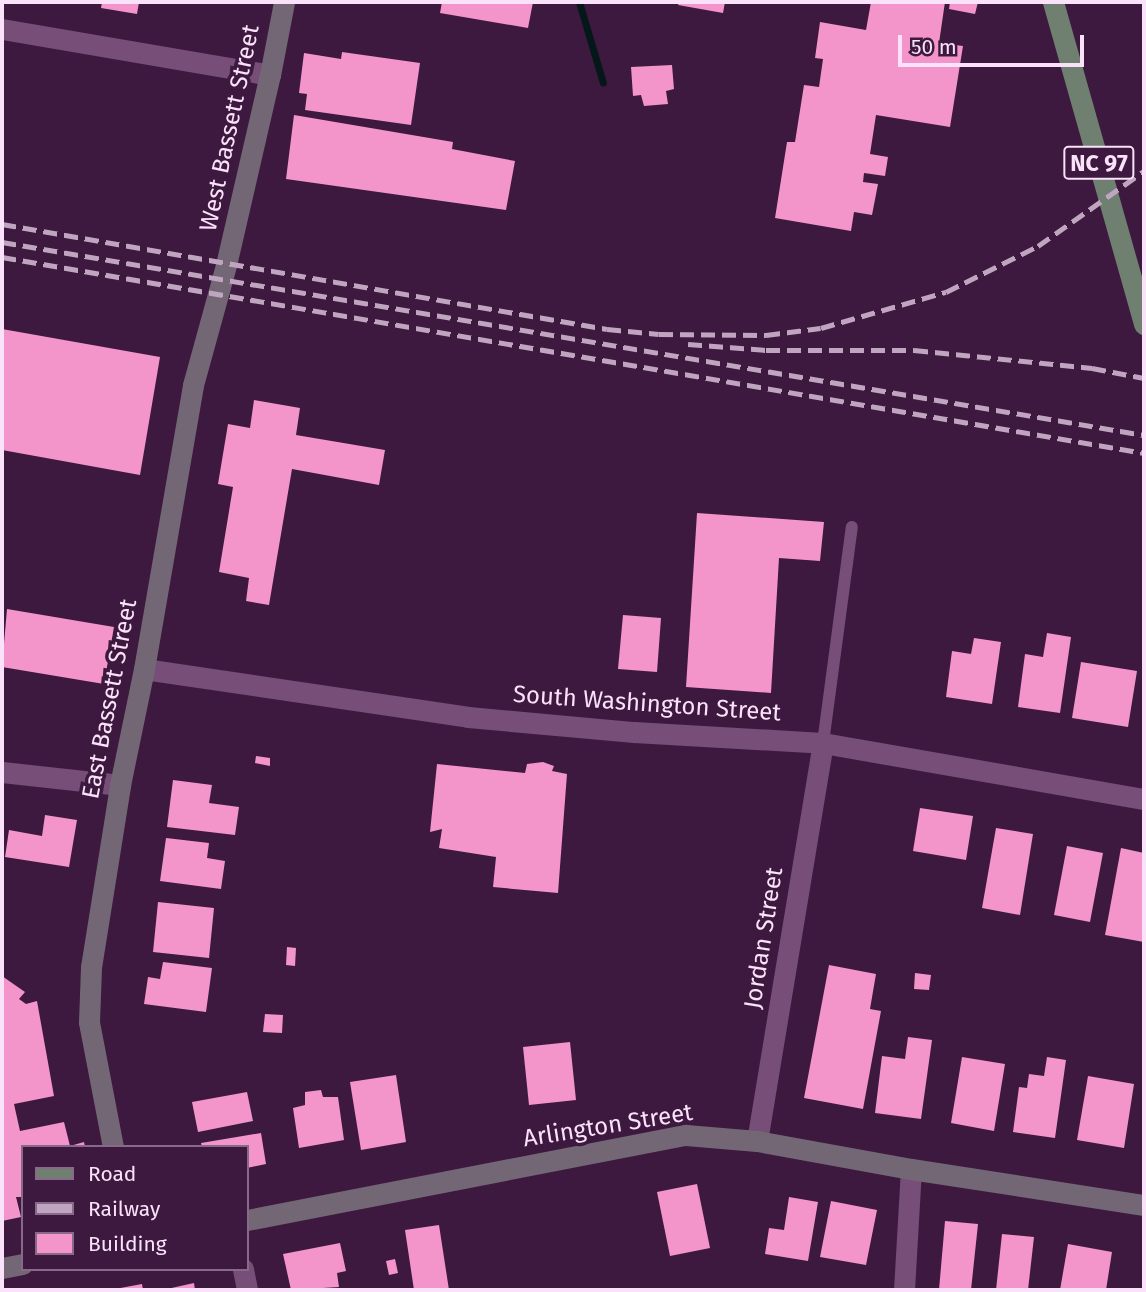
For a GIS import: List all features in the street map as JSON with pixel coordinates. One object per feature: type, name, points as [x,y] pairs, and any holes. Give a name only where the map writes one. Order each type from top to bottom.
[{"type":"main road","name":"NC 97","points":[[1053,2],[1144,324]]},
{"type":"street","name":"West Bassett Street","points":[[226,265],[284,2]]},
{"type":"street","points":[[2,29],[270,75]]},
{"type":"street","name":"East Bassett Street","points":[[113,1145],[89,1022],[91,967],[120,786],[144,669],[193,386],[226,265]]},
{"type":"street","name":"South Washington Street","points":[[144,669],[468,717],[635,732],[823,743],[1144,799]]},
{"type":"street","name":"Jordan Street","points":[[757,1141],[823,743]]},
{"type":"street","points":[[2,772],[120,786]]},
{"type":"street","name":"Arlington Street","points":[[248,1220],[686,1135],[757,1141],[911,1169],[1144,1205]]},
{"type":"street","points":[[904,1290],[911,1169]]},
{"type":"street","points":[[2,1268],[21,1264]]},
{"type":"street","points":[[243,1271],[247,1290]]},
{"type":"lane","points":[[823,743],[852,527]]},
{"type":"building","points":[[102,2],[139,2],[137,14],[101,8]]},
{"type":"building","points":[[442,2],[533,2],[528,28],[440,13]]},
{"type":"building","points":[[679,2],[725,2],[723,13],[678,5]]},
{"type":"building","points":[[871,2],[945,2],[939,43],[963,46],[950,127],[876,115],[870,154],[888,157],[885,176],[864,173],[863,182],[878,184],[872,215],[854,212],[851,231],[775,218],[787,142],[795,142],[804,85],[819,87],[823,59],[815,58],[820,22],[866,30]]},
{"type":"building","points":[[950,2],[978,2],[975,14],[949,9]]},
{"type":"building","points":[[342,52],[420,63],[411,125],[305,110],[307,94],[299,93],[304,53],[341,59]]},
{"type":"building","points":[[672,65],[674,89],[666,91],[668,104],[644,106],[641,95],[633,96],[631,67]]},
{"type":"building","points":[[294,115],[453,142],[452,149],[515,161],[506,210],[286,179]]},
{"type":"building","points":[[2,329],[160,357],[140,475],[2,450]]},
{"type":"building","points":[[254,400],[300,408],[296,435],[385,450],[379,485],[292,469],[269,605],[246,601],[249,578],[219,572],[233,487],[218,484],[228,424],[250,428]]},
{"type":"building","points":[[697,513],[824,522],[820,561],[779,558],[771,693],[686,687]]},
{"type":"building","points":[[7,609],[114,627],[104,684],[2,667]]},
{"type":"building","points":[[623,615],[661,618],[657,672],[618,669]]},
{"type":"building","points":[[1047,633],[1071,637],[1060,713],[1018,707],[1025,654],[1043,657]]},
{"type":"building","points":[[974,638],[1001,642],[992,704],[946,697],[952,651],[971,654]]},
{"type":"building","points":[[1081,662],[1137,671],[1128,727],[1072,718]]},
{"type":"building","points":[[256,756],[270,758],[270,766],[255,763]]},
{"type":"building","points":[[543,762],[554,766],[552,771],[567,774],[558,893],[493,887],[496,857],[439,848],[442,829],[430,832],[437,764],[525,773],[527,764]]},
{"type":"building","points":[[173,780],[212,785],[209,803],[239,807],[235,835],[167,827]]},
{"type":"building","points":[[920,808],[973,816],[966,860],[913,851]]},
{"type":"building","points":[[45,815],[77,820],[69,867],[5,857],[9,830],[42,836]]},
{"type":"building","points":[[996,828],[1033,834],[1020,915],[982,908]]},
{"type":"building","points":[[166,838],[209,843],[207,858],[225,861],[221,889],[160,881]]},
{"type":"building","points":[[1067,846],[1103,853],[1090,922],[1054,915]]},
{"type":"building","points":[[1121,848],[1144,853],[1144,942],[1105,935]]},
{"type":"building","points":[[158,902],[214,908],[209,958],[153,952]]},
{"type":"building","points":[[287,947],[296,948],[295,966],[286,965]]},
{"type":"building","points":[[163,962],[212,968],[206,1012],[144,1004],[148,977],[160,979]]},
{"type":"building","points":[[829,965],[876,974],[870,1009],[881,1011],[863,1109],[804,1098]]},
{"type":"building","points":[[915,973],[931,975],[929,990],[914,989]]},
{"type":"building","points":[[2,976],[25,992],[19,999],[26,1004],[37,1001],[54,1096],[14,1104],[20,1131],[64,1122],[70,1145],[21,1145],[21,1197],[16,1197],[21,1217],[2,1221]]},
{"type":"building","points":[[265,1014],[283,1015],[282,1033],[263,1032]]},
{"type":"building","points":[[908,1037],[932,1040],[921,1119],[875,1113],[882,1056],[905,1059]]},
{"type":"building","points":[[570,1042],[576,1100],[529,1105],[523,1047]]},
{"type":"building","points":[[962,1057],[1005,1064],[994,1131],[951,1123]]},
{"type":"building","points":[[1047,1057],[1066,1060],[1055,1138],[1013,1132],[1019,1087],[1027,1088],[1029,1074],[1044,1076]]},
{"type":"building","points":[[396,1075],[406,1142],[361,1150],[350,1082]]},
{"type":"building","points":[[1088,1076],[1134,1084],[1124,1148],[1077,1140]]},
{"type":"building","points":[[321,1090],[323,1097],[338,1097],[344,1140],[299,1148],[293,1108],[305,1105],[305,1092]]},
{"type":"building","points":[[247,1092],[253,1121],[198,1132],[192,1102]]},
{"type":"building","points":[[261,1133],[266,1164],[248,1168],[248,1145],[201,1143]]},
{"type":"building","points":[[697,1184],[710,1248],[670,1256],[657,1192]]},
{"type":"building","points":[[789,1197],[818,1202],[808,1261],[765,1254],[769,1228],[784,1230]]},
{"type":"building","points":[[831,1201],[877,1210],[866,1265],[820,1257]]},
{"type":"building","points":[[945,1221],[978,1224],[971,1290],[939,1290]]},
{"type":"building","points":[[439,1225],[449,1290],[414,1290],[405,1230]]},
{"type":"building","points":[[1002,1234],[1034,1237],[1028,1290],[996,1290]]},
{"type":"building","points":[[340,1243],[346,1271],[337,1273],[339,1287],[291,1290],[283,1254]]},
{"type":"building","points":[[1068,1244],[1112,1252],[1106,1290],[1060,1290]]},
{"type":"building","points":[[395,1259],[398,1273],[389,1275],[386,1261]]},
{"type":"building","points":[[194,1283],[195,1290],[167,1290],[167,1289]]},
{"type":"building","points":[[142,1284],[143,1290],[115,1290],[115,1289]]},
{"type":"waterway","points":[[579,2],[603,83]]},
{"type":"railway","points":[[2,224],[607,329],[659,334],[766,335],[821,328],[946,292],[1038,246],[1144,171]]},
{"type":"railway","points":[[2,242],[1144,435]]},
{"type":"railway","points":[[2,257],[1144,453]]},
{"type":"railway","points":[[688,344],[766,350],[914,350],[1092,368],[1144,378]]}]
